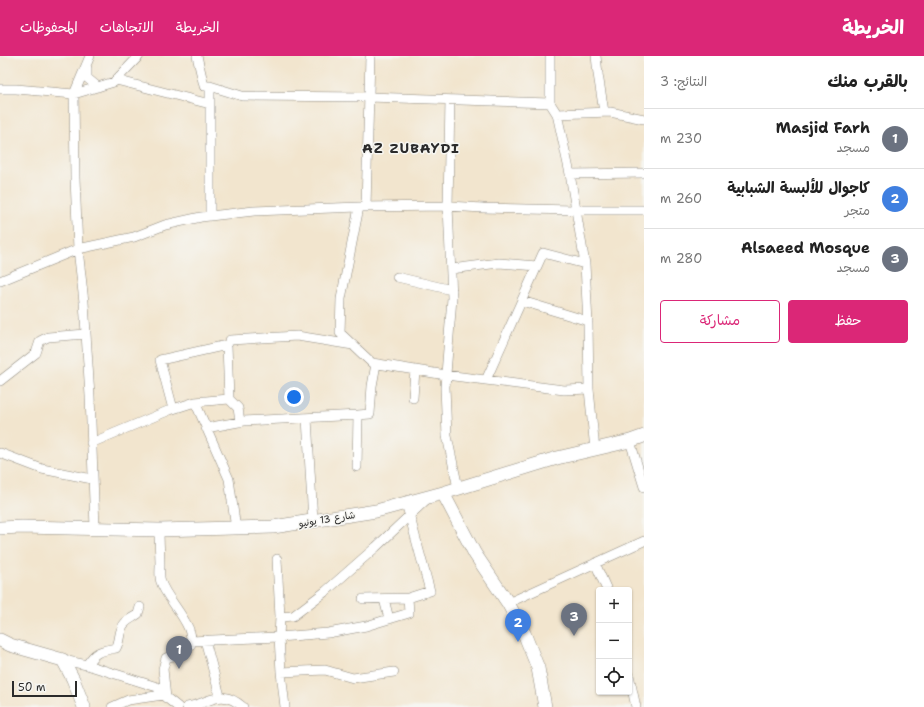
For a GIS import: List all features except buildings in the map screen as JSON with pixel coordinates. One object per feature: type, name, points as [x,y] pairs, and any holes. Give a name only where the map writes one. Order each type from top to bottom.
[{"type":"street","points":[[0,89],[74,94],[114,82],[139,56]]},
{"type":"street","points":[[197,56],[204,86],[210,86],[242,96],[368,97],[550,103]]},
{"type":"street","points":[[370,56],[363,207],[340,299],[340,333],[372,363],[376,364],[446,375],[564,390],[589,389]]},
{"type":"street","points":[[550,56],[550,103],[557,114],[570,174],[585,264],[589,389],[595,450]]},
{"type":"street","points":[[596,56],[604,112]]},
{"type":"street","points":[[88,59],[87,78],[98,87]]},
{"type":"street","points":[[88,59],[74,94],[75,178],[78,249],[86,334],[95,528]]},
{"type":"street","points":[[116,80],[210,104]]},
{"type":"street","points":[[210,86],[210,216]]},
{"type":"street","points":[[450,100],[448,206],[452,290],[444,387],[447,436],[458,488]]},
{"type":"street","points":[[557,114],[610,112],[644,119]]},
{"type":"street","points":[[570,174],[644,173]]},
{"type":"street","points":[[0,281],[78,249],[134,237],[165,225],[210,216],[254,211],[448,206],[575,210],[644,210]]},
{"type":"street","points":[[486,380],[543,253],[585,264]]},
{"type":"street","points":[[451,269],[499,263],[537,266]]},
{"type":"street","points":[[397,277],[452,290]]},
{"type":"street","points":[[522,301],[588,321]]},
{"type":"street","points":[[0,381],[36,353],[40,341],[48,337],[86,334]]},
{"type":"street","points":[[240,422],[238,408],[229,399],[227,345],[230,340],[296,336],[354,345]]},
{"type":"street","points":[[173,409],[160,360],[227,345]]},
{"type":"street","points":[[206,428],[240,422],[370,414],[372,386],[376,364]]},
{"type":"street","points":[[413,398],[414,370]]},
{"type":"street","points":[[91,443],[173,409],[195,402],[229,399]]},
{"type":"street","points":[[195,402],[229,479],[236,529]]},
{"type":"street","points":[[357,468],[358,415]]},
{"type":"street","points":[[307,418],[313,521]]},
{"type":"street","name":"شارع 13 يونيو","points":[[0,528],[159,530],[273,528],[376,511],[408,509],[429,497],[458,488],[557,458],[630,442],[644,436]]},
{"type":"street","points":[[630,442],[644,487]]},
{"type":"street","points":[[0,453],[42,469],[92,479]]},
{"type":"street","points":[[443,493],[475,554],[508,603],[524,633],[538,668],[545,707]]},
{"type":"street","points":[[363,599],[408,598],[430,591],[408,509]]},
{"type":"street","points":[[280,617],[293,616],[326,591],[376,547],[408,509]]},
{"type":"street","points":[[159,530],[160,581],[165,593],[189,628],[191,641],[189,649],[184,653],[172,655],[166,658],[163,669],[164,696]]},
{"type":"street","points":[[508,603],[644,541]]},
{"type":"street","points":[[277,559],[280,617],[278,637],[285,707]]},
{"type":"street","points":[[595,563],[606,587]]},
{"type":"street","points":[[191,641],[328,633],[366,626],[409,613],[408,598]]},
{"type":"street","points":[[384,599],[389,619]]},
{"type":"street","points":[[87,665],[92,656],[102,650],[116,648],[121,629],[125,623],[138,614],[140,607]]},
{"type":"street","points":[[0,640],[157,687],[164,696],[178,707]]},
{"type":"street","points":[[205,640],[220,696]]},
{"type":"street","points":[[63,660],[73,679],[84,707]]},
{"type":"street","points":[[281,672],[325,670],[353,678],[394,672]]},
{"type":"street","points":[[632,689],[636,707]]},
{"type":"street","points":[[112,707],[128,700],[164,696]]},
{"type":"street","points":[[187,707],[197,706],[220,696],[234,700],[243,707]]},
{"type":"place","name":"Alsaeed Mosque","points":[[574,636]]},
{"type":"place","name":"كاجوال للألبسة الشبابية","points":[[518,642]]},
{"type":"place","name":"Masjid Farh","points":[[179,669]]},
{"type":"district","name":"AZ ZUBAYDI","points":[[411,148]]}]
